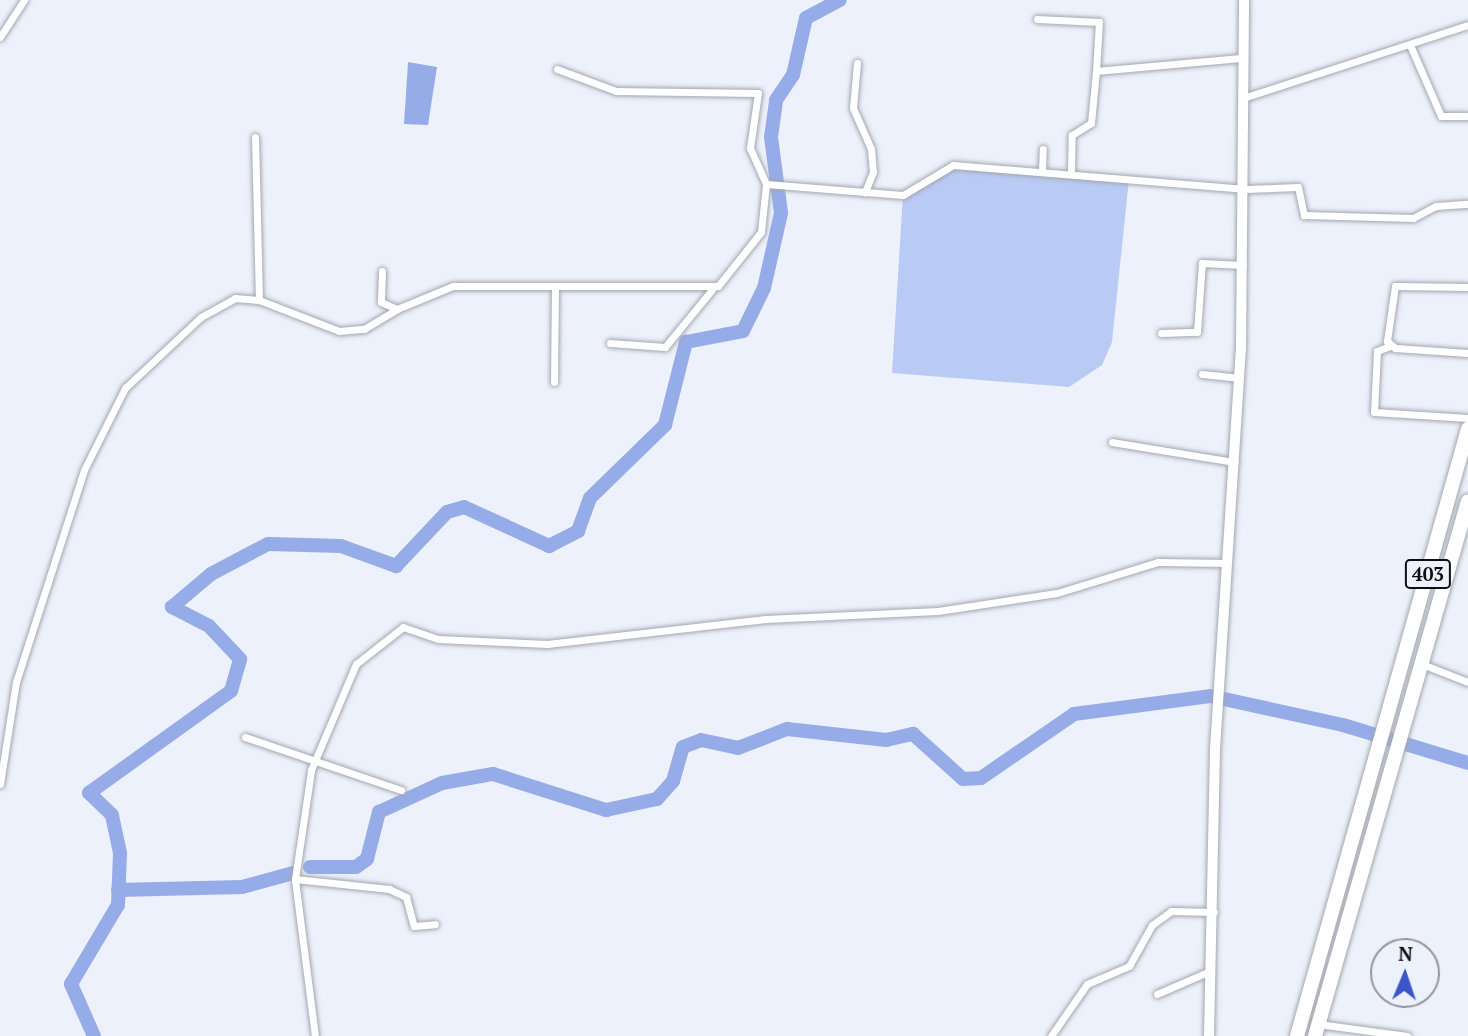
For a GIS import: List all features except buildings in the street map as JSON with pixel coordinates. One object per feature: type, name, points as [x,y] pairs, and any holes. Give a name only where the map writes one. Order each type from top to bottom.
[{"type":"highway","name":"403","points":[[1297,1036],[1468,429]]},
{"type":"highway","name":"403","points":[[1317,1030],[1468,501]]},
{"type":"street","points":[[0,37],[24,0]]},
{"type":"street","points":[[1209,1036],[1218,698],[1244,265],[1244,0]]},
{"type":"street","points":[[1037,19],[1099,22],[1091,123],[1072,135],[1071,174]]},
{"type":"street","points":[[1243,98],[1468,25]]},
{"type":"street","points":[[1410,45],[1441,116],[1468,116]]},
{"type":"street","points":[[1096,71],[1243,58]]},
{"type":"street","points":[[857,63],[853,108],[871,149],[873,172],[865,192]]},
{"type":"street","points":[[557,69],[616,91],[758,93],[750,148],[766,184],[761,232],[665,347],[610,343]]},
{"type":"street","points":[[255,137],[259,300]]},
{"type":"street","points":[[1042,172],[1043,149]]},
{"type":"street","points":[[766,184],[903,195],[953,165],[1246,188],[1298,187],[1304,215],[1413,218],[1436,206],[1468,204]]},
{"type":"street","points":[[1161,333],[1197,332],[1202,263],[1244,265]]},
{"type":"street","points":[[382,271],[381,302],[397,309]]},
{"type":"street","points":[[0,784],[16,682],[84,470],[125,388],[201,317],[235,298],[259,300],[339,331],[364,329],[397,309],[453,286],[715,286]]},
{"type":"street","points":[[554,382],[555,286]]},
{"type":"street","points":[[1390,346],[1395,286],[1468,287]]},
{"type":"street","points":[[1468,353],[1390,346],[1377,351],[1374,412],[1468,418]]},
{"type":"street","points":[[1202,374],[1238,378]]},
{"type":"street","points":[[1112,442],[1234,462]]},
{"type":"street","points":[[315,1036],[295,879],[315,757],[356,664],[403,627],[438,639],[547,644],[766,619],[938,611],[1057,593],[1158,562],[1227,563]]},
{"type":"street","points":[[1422,664],[1468,682]]},
{"type":"street","points":[[245,737],[315,757],[401,790]]},
{"type":"street","points":[[295,879],[389,889],[406,897],[414,926],[435,924]]},
{"type":"street","points":[[1051,1036],[1087,984],[1129,966],[1152,925],[1171,911],[1214,912]]},
{"type":"street","points":[[1157,994],[1210,971]]},
{"type":"street","points":[[1317,1030],[1407,1036]]},
{"type":"shaded area","points":[[408,62],[437,67],[428,125],[404,124]]},
{"type":"shaded area","points":[[953,165],[1129,179],[1112,342],[1102,365],[1069,387],[892,373],[903,195]]},
{"type":"waterway","points":[[94,1036],[71,984],[118,905],[120,853],[112,815],[89,793],[231,691],[240,659],[209,626],[172,607],[211,574],[268,544],[341,546],[396,566],[447,512],[464,507],[549,546],[578,531],[590,498],[665,425],[686,342],[743,331],[764,288],[781,213],[771,137],[776,100],[793,75],[806,18],[840,0]]},
{"type":"waterway","points":[[310,867],[356,867],[367,859],[379,812],[442,783],[493,774],[606,810],[657,799],[673,781],[683,747],[701,740],[738,748],[787,729],[886,740],[913,734],[963,779],[981,778],[1074,714],[1210,696],[1343,725],[1468,763]]},
{"type":"waterway","points":[[118,890],[242,887],[293,873]]}]
